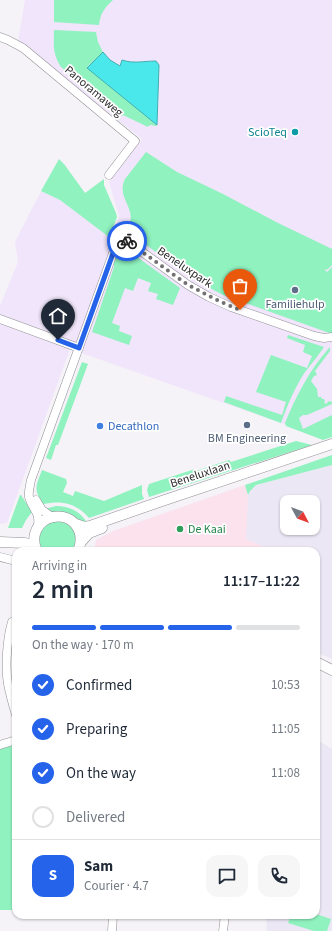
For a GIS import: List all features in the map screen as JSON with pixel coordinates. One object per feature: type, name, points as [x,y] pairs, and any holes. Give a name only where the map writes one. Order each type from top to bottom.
[{"type":"main road","name":"Beneluxlaan","points":[[76,524],[84,527],[90,526],[332,444]]},
{"type":"main road","name":"Beneluxlaan","points":[[80,547],[87,535],[97,530],[185,497],[332,448]]},
{"type":"main road","points":[[0,536],[25,536],[36,529],[44,520],[52,517],[64,517],[76,524],[81,535],[79,547]]},
{"type":"main road","points":[[35,547],[34,542],[36,529]]},
{"type":"main road","points":[[0,542],[25,543],[34,547]]},
{"type":"main road","points":[[320,667],[332,670]]},
{"type":"street","name":"Panoramaweg","points":[[0,37],[23,48],[135,141],[109,176]]},
{"type":"street","name":"Beneluxpark","points":[[36,529],[38,516],[29,495],[31,480],[118,242],[124,240],[127,241],[188,285],[221,302],[314,336],[324,338],[332,337]]},
{"type":"street","points":[[0,319],[79,348]]},
{"type":"street","points":[[30,489],[42,510],[52,517]]},
{"type":"street","points":[[0,557],[12,560]]},
{"type":"street","points":[[12,622],[6,662],[8,683],[12,699]]},
{"type":"street","points":[[0,745],[12,741]]},
{"type":"street","points":[[112,931],[113,919]]},
{"type":"street","points":[[223,931],[224,919]]},
{"type":"shaded area","points":[[25,0],[332,0],[332,431],[318,436],[70,349],[7,523],[0,524],[0,306],[18,262],[15,242],[41,191],[60,200],[111,238],[119,216],[109,182],[142,139],[18,41]]},
{"type":"shaded area","points":[[332,465],[332,659],[320,654],[320,547],[265,547],[246,539],[248,495],[256,485]]},
{"type":"shaded area","points":[[245,485],[248,495],[248,513],[271,547],[95,547],[96,540],[113,531]]},
{"type":"shaded area","points":[[320,742],[332,749],[332,931],[267,931],[266,919],[320,919]]},
{"type":"green space","points":[[54,0],[113,0],[103,11],[100,17],[99,25],[54,22]]},
{"type":"green space","points":[[54,30],[96,32],[98,42],[103,52],[87,67],[157,125],[146,127],[121,115],[61,67],[55,53]]},
{"type":"green space","points":[[146,152],[177,172],[332,249],[332,265],[325,270],[327,272],[332,267],[332,334],[223,295],[185,273],[126,230],[130,223],[131,217],[123,193],[123,186],[125,179]]},
{"type":"green space","points":[[59,159],[85,193],[104,179],[104,185],[117,217],[109,237],[60,200],[41,191]]},
{"type":"green space","points":[[120,245],[128,245],[126,249],[180,288],[173,305],[156,299],[158,294],[148,291],[151,283],[138,278],[133,291],[125,288],[112,323],[120,326],[119,331],[132,336],[129,345],[92,332],[114,267],[114,259]]},
{"type":"green space","points":[[288,335],[324,347],[298,384],[281,423],[224,402],[226,396],[282,415],[286,402],[256,392],[271,355],[307,368],[312,356],[303,352],[305,345],[287,338]]},
{"type":"green space","points":[[330,347],[330,351],[315,371],[317,375],[314,376],[311,381],[317,389],[318,397],[324,399],[326,404],[329,401],[332,402],[332,404],[299,418],[303,429],[332,415],[332,437],[323,440],[286,426],[285,423],[304,383],[316,364]]},
{"type":"green space","points":[[82,362],[88,364],[51,460],[46,458]]},
{"type":"green space","points":[[296,441],[312,445],[149,497],[147,490],[149,484],[195,469],[196,471],[229,460],[231,462]]},
{"type":"green space","points":[[332,455],[332,465],[256,485],[248,495],[245,485]]},
{"type":"green space","points":[[42,470],[66,479],[67,483],[63,492],[73,496],[75,491],[104,501],[142,485],[142,494],[144,499],[89,518],[79,509],[68,504],[56,502],[43,504],[36,487]]},
{"type":"green space","points":[[20,495],[32,512],[22,528],[8,528]]},
{"type":"green space","points":[[56,506],[75,510],[88,524],[52,513],[44,509]]},
{"type":"green space","points":[[51,521],[63,521],[73,527],[77,538],[75,547],[40,547],[39,534]]},
{"type":"green space","points":[[12,746],[12,910],[0,910],[0,749]]},
{"type":"green space","points":[[320,915],[331,919],[327,931],[314,931],[288,923],[290,919],[320,919]]},
{"type":"water","points":[[103,52],[110,60],[120,66],[122,60],[135,62],[156,61],[159,65],[157,125],[87,68]]},
{"type":"way so far","points":[[127,241],[198,292],[240,310]]},
{"type":"place","name":"ScioTeq","points":[[295,132]]},
{"type":"place","name":"Familiehulp","points":[[295,290]]},
{"type":"place","name":"BM Engineering","points":[[247,425]]},
{"type":"place","name":"Decathlon","points":[[100,426]]},
{"type":"place","name":"De Kaai","points":[[180,529]]},
{"type":"route","points":[[58,340],[79,348],[116,245],[121,240],[127,241]]}]
